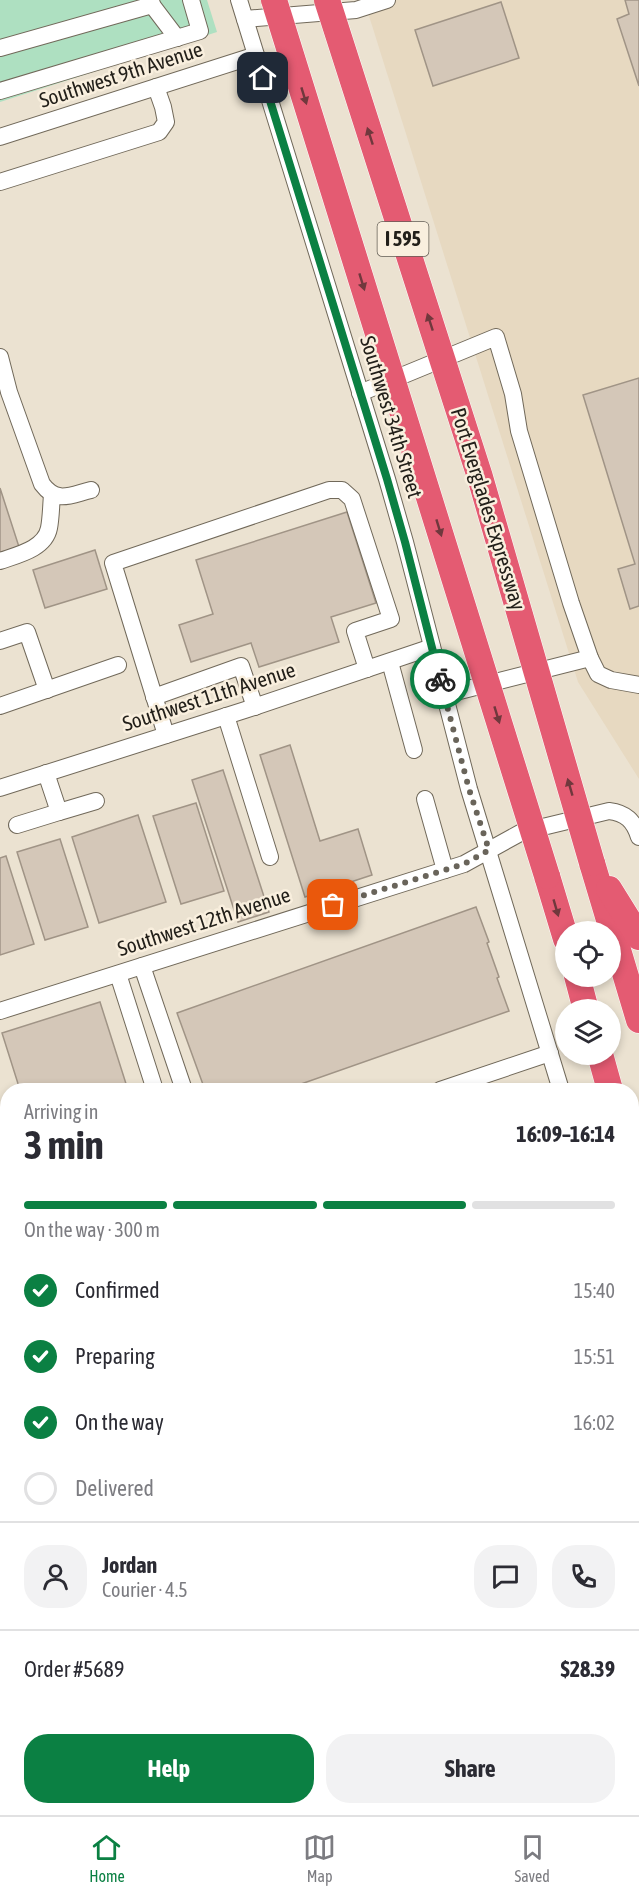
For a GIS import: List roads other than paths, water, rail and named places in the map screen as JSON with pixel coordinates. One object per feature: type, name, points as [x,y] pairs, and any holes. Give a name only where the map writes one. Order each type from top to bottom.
[{"type":"highway","name":"I 595","points":[[274,0],[561,921]]},
{"type":"highway","name":"Port Everglades Expressway","points":[[327,0],[480,477],[639,1020]]},
{"type":"highway","points":[[592,863],[639,937]]},
{"type":"highway","points":[[603,1065],[608,1083]]},
{"type":"street","points":[[0,91],[200,31],[190,0]]},
{"type":"street","name":"Southwest 34th Street","points":[[239,0],[405,542],[469,789],[559,1083]]},
{"type":"street","points":[[245,19],[356,9],[387,0]]},
{"type":"street","points":[[0,48],[151,2],[177,38]]},
{"type":"street","name":"Southwest 9th Avenue","points":[[0,137],[256,55]]},
{"type":"street","points":[[0,182],[159,132],[166,122],[156,87]]},
{"type":"street","points":[[360,393],[496,337],[513,394],[519,431],[590,658],[598,674],[611,680],[639,685]]},
{"type":"street","points":[[0,357],[9,392],[42,484],[52,495],[60,497],[91,490]]},
{"type":"street","points":[[166,735],[113,564],[330,490],[342,490],[352,500],[391,619],[355,631],[367,669]]},
{"type":"street","points":[[0,561],[26,552],[43,540],[49,530],[52,495]]},
{"type":"street","points":[[0,641],[27,632],[47,690]]},
{"type":"street","name":"Southwest 11th Avenue","points":[[0,788],[255,707],[432,647]]},
{"type":"street","points":[[444,696],[590,658]]},
{"type":"street","points":[[390,662],[414,750]]},
{"type":"street","points":[[0,706],[118,665]]},
{"type":"street","points":[[154,697],[241,666],[255,707]]},
{"type":"street","points":[[226,716],[270,857]]},
{"type":"street","points":[[46,773],[59,812]]},
{"type":"street","points":[[425,799],[445,870]]},
{"type":"street","points":[[17,825],[96,801]]},
{"type":"street","name":"Southwest 12th Avenue","points":[[0,1011],[464,864],[522,832],[609,811],[629,818],[639,837]]},
{"type":"street","points":[[142,966],[182,1083]]},
{"type":"street","points":[[118,974],[153,1083]]},
{"type":"street","points":[[461,1083],[550,1053]]}]
